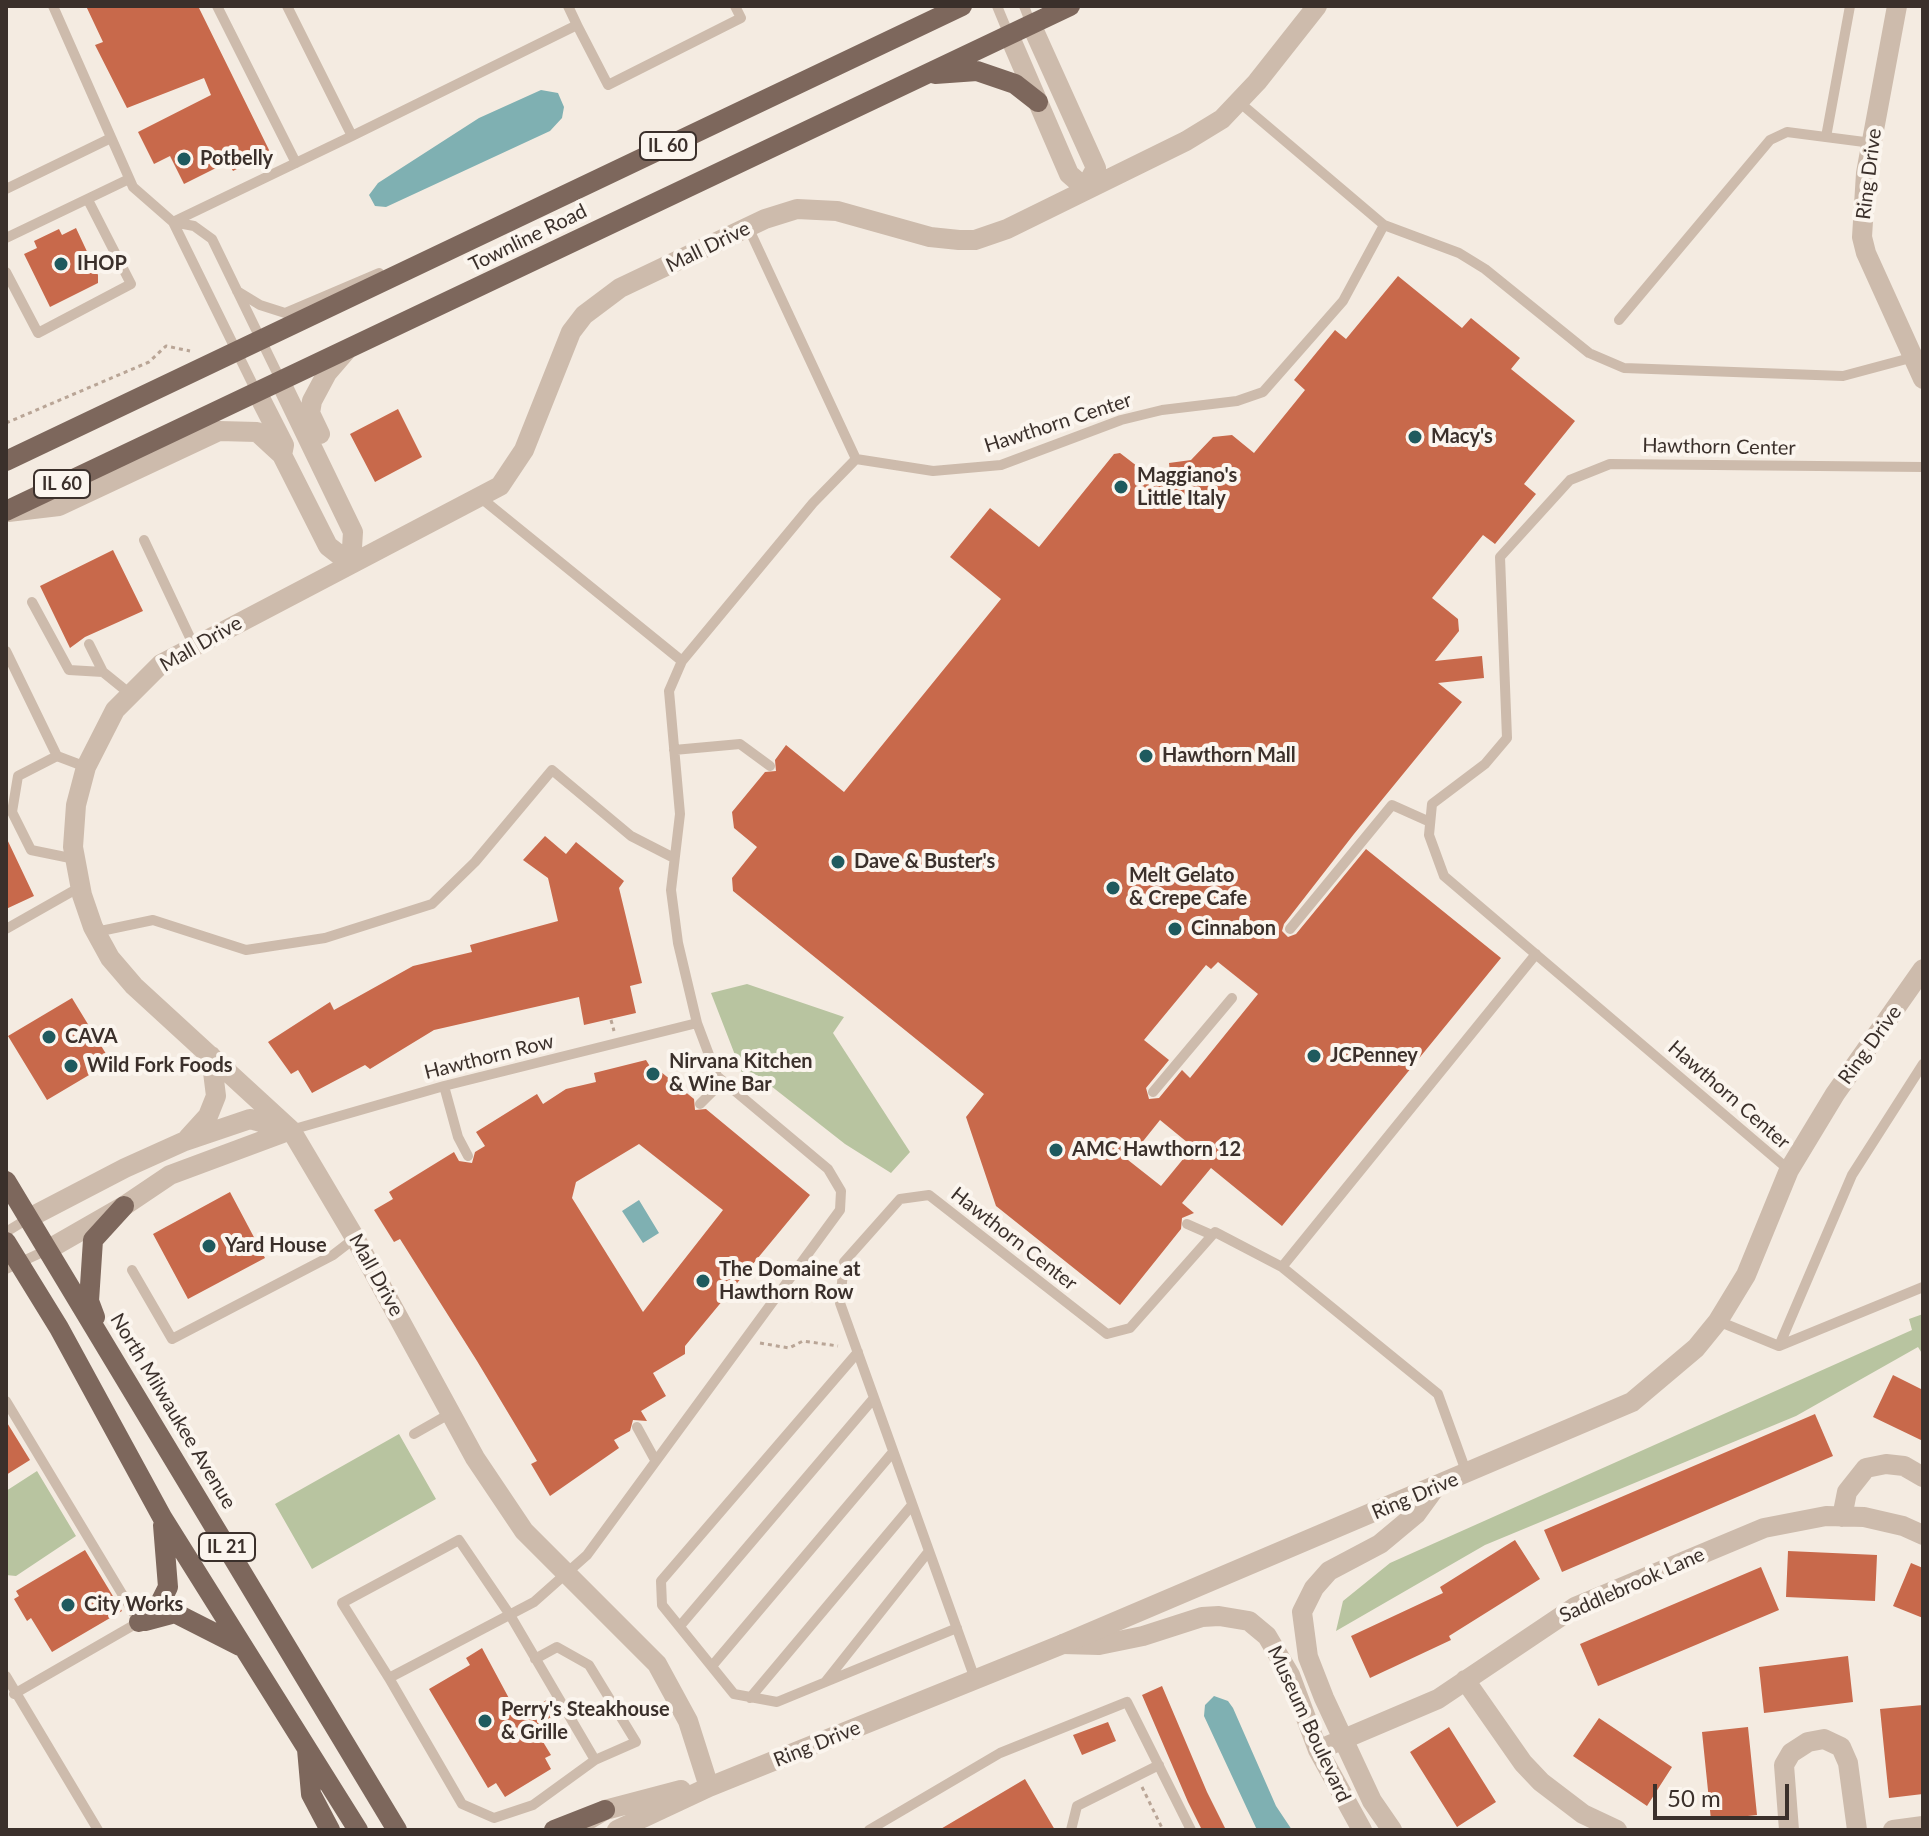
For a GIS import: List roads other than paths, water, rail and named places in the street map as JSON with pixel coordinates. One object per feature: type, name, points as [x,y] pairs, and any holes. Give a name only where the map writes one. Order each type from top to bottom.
[{"type":"main road","name":"Townline Road","points":[[6,461],[962,6]]},
{"type":"main road","name":"Townline Road","points":[[6,512],[1009,35],[1028,15],[1070,6]]},
{"type":"main road","points":[[923,75],[977,71],[1015,84],[1038,102]]},
{"type":"main road","name":"North Milwaukee Avenue","points":[[6,1181],[397,1830]]},
{"type":"main road","points":[[108,1350],[89,1301],[93,1240],[124,1206]]},
{"type":"main road","name":"IL 21","points":[[6,1242],[13,1266],[162,1517],[358,1830]]},
{"type":"main road","points":[[139,1622],[159,1605],[168,1587],[162,1517]]},
{"type":"main road","points":[[139,1622],[175,1613],[240,1646]]},
{"type":"main road","points":[[346,1744],[395,1819],[408,1830]]},
{"type":"main road","points":[[307,1745],[311,1794],[330,1830]]},
{"type":"main road","points":[[554,1830],[605,1810]]},
{"type":"street","name":"Mall Drive","points":[[709,1787],[688,1721],[657,1664],[524,1531],[475,1458],[355,1238],[291,1130],[134,986],[110,958],[96,932],[80,887],[75,859],[76,805],[86,767],[100,735],[129,693],[161,664],[481,498],[512,471],[524,450],[558,357],[584,315],[620,288],[748,227],[797,209],[818,208],[930,237],[975,240],[1007,229],[1186,141],[1222,119],[1317,6]]},
{"type":"street","name":"Ring Drive","points":[[1897,6],[1862,208],[1862,237],[1866,253],[1923,379]]},
{"type":"street","points":[[1009,35],[1069,174],[1085,188],[1096,168],[1028,15]]},
{"type":"street","points":[[342,509],[345,488],[310,413],[317,389],[346,351]]},
{"type":"street","points":[[281,383],[353,532],[351,564]]},
{"type":"street","points":[[258,394],[284,445],[282,455]]},
{"type":"street","points":[[6,512],[59,506],[219,431],[257,432],[282,455],[328,546],[351,564]]},
{"type":"street","name":"Ring Drive","points":[[617,1830],[709,1787],[1063,1644],[1632,1402],[1696,1348],[1718,1321],[1746,1275],[1789,1170],[1835,1094],[1923,969]]},
{"type":"street","points":[[185,1141],[208,1116],[216,1096],[211,1056]]},
{"type":"street","points":[[29,1218],[185,1141],[250,1119],[291,1130]]},
{"type":"street","points":[[49,1249],[124,1206],[170,1175],[291,1130]]},
{"type":"street","points":[[1842,1517],[1847,1492],[1866,1468],[1886,1464],[1904,1466],[1923,1477]]},
{"type":"street","name":"Museum Boulevard","points":[[1392,1830],[1372,1801],[1308,1657],[1302,1612],[1314,1588],[1329,1571],[1380,1544],[1416,1514],[1435,1488]]},
{"type":"street","name":"Saddlebrook Lane","points":[[1318,1750],[1438,1699],[1575,1607],[1764,1528],[1842,1517],[1864,1517],[1903,1526],[1923,1535]]},
{"type":"street","name":"Museum Boulevard","points":[[1063,1644],[1113,1642],[1202,1617],[1219,1616],[1249,1621],[1267,1636],[1290,1675],[1318,1750],[1362,1830]]},
{"type":"street","points":[[1465,1680],[1523,1763],[1541,1782],[1583,1814],[1617,1830]]},
{"type":"street","points":[[1789,1830],[1784,1765],[1791,1753],[1808,1742],[1824,1739],[1841,1747],[1848,1763],[1857,1830]]},
{"type":"street","name":"Ring Drive","points":[[569,1830],[605,1810],[673,1792],[709,1787]]},
{"type":"street","points":[[1893,1830],[1923,1826]]},
{"type":"lane","points":[[53,6],[133,187],[173,222],[258,394]]},
{"type":"lane","points":[[217,6],[296,163]]},
{"type":"lane","points":[[287,6],[352,136]]},
{"type":"lane","points":[[568,6],[608,85],[741,18],[735,6]]},
{"type":"lane","points":[[997,6],[1009,35]]},
{"type":"lane","points":[[1826,137],[1850,6]]},
{"type":"lane","points":[[173,222],[577,25]]},
{"type":"lane","points":[[1239,102],[1384,225],[1459,253],[1485,269],[1589,353],[1624,368],[1843,376],[1914,357]]},
{"type":"lane","points":[[1619,320],[1761,147],[1787,132],[1872,143]]},
{"type":"lane","points":[[6,189],[111,138]]},
{"type":"lane","points":[[6,238],[129,179]]},
{"type":"lane","points":[[6,272],[38,333],[131,284],[88,200]]},
{"type":"lane","points":[[237,291],[260,305],[285,313],[510,215],[525,215]]},
{"type":"lane","points":[[173,222],[194,226],[212,239],[281,383]]},
{"type":"lane","name":"Hawthorn Center","points":[[856,459],[933,471],[1001,465],[1121,420],[1162,410],[1237,401],[1263,392],[1343,301],[1384,225]]},
{"type":"lane","points":[[389,1678],[534,1602],[587,1555],[654,1458],[840,1210],[841,1191],[828,1169],[717,1076],[697,1023],[678,943],[671,890],[680,814],[669,691],[682,661],[813,503],[856,459],[748,227]]},
{"type":"lane","name":"Hawthorn Center","points":[[1789,1170],[1444,876],[1429,835],[1432,804],[1485,764],[1507,738],[1500,557],[1570,480],[1610,464],[1923,467]]},
{"type":"lane","points":[[481,498],[682,661]]},
{"type":"lane","points":[[144,540],[194,646]]},
{"type":"lane","points":[[32,602],[69,670],[103,672]]},
{"type":"lane","points":[[89,644],[103,672],[129,693]]},
{"type":"lane","points":[[6,651],[57,756],[86,767]]},
{"type":"lane","points":[[674,750],[740,744],[770,766]]},
{"type":"lane","points":[[57,756],[18,776],[12,812],[31,850],[75,859]]},
{"type":"lane","points":[[96,932],[153,920],[246,950],[325,938],[432,904],[475,862],[552,770],[631,836],[674,858]]},
{"type":"lane","points":[[1290,929],[1392,805],[1430,822]]},
{"type":"lane","points":[[6,929],[80,887]]},
{"type":"lane","points":[[1282,1267],[1536,954]]},
{"type":"lane","points":[[1153,1092],[1232,998]]},
{"type":"lane","name":"Hawthorn Row","points":[[291,1130],[444,1086],[697,1023]]},
{"type":"lane","points":[[1779,1346],[1852,1175],[1923,1064]]},
{"type":"lane","points":[[700,1104],[722,1082]]},
{"type":"lane","points":[[444,1086],[458,1137],[468,1156]]},
{"type":"lane","name":"Hawthorn Center","points":[[975,1679],[840,1303],[844,1262],[900,1199],[929,1195],[1107,1334],[1130,1328],[1212,1235]]},
{"type":"lane","points":[[6,1232],[29,1218]]},
{"type":"lane","points":[[1187,1224],[1212,1235],[1215,1232],[1282,1267],[1438,1394],[1467,1474]]},
{"type":"lane","points":[[132,1270],[172,1339],[333,1255],[355,1238]]},
{"type":"lane","points":[[13,1266],[49,1249]]},
{"type":"lane","points":[[1718,1321],[1779,1346],[1923,1287]]},
{"type":"lane","points":[[858,1352],[661,1581],[662,1605],[734,1694],[777,1702],[957,1628]]},
{"type":"lane","points":[[680,1626],[874,1398]]},
{"type":"lane","points":[[6,1401],[139,1622],[14,1694]]},
{"type":"lane","points":[[414,1434],[452,1412]]},
{"type":"lane","points":[[637,1427],[654,1458]]},
{"type":"lane","points":[[712,1666],[893,1452]]},
{"type":"lane","points":[[750,1698],[912,1505]]},
{"type":"lane","points":[[535,1659],[557,1647],[589,1665],[636,1742],[595,1760],[533,1805],[494,1818],[462,1804],[342,1603],[459,1540],[510,1615],[535,1659],[595,1760]]},
{"type":"lane","points":[[824,1682],[929,1551]]},
{"type":"lane","points":[[6,1676],[98,1830]]},
{"type":"lane","points":[[869,1830],[1000,1753],[1127,1702],[1191,1830]]},
{"type":"lane","points":[[1071,1830],[1077,1806],[1159,1765]]},
{"type":"water","points":[[541,90],[558,93],[564,107],[562,118],[550,131],[386,207],[375,206],[369,195],[378,183],[479,118]]},
{"type":"water","points":[[639,1200],[659,1233],[643,1243],[622,1211]]},
{"type":"water","points":[[1214,1696],[1228,1701],[1233,1708],[1276,1806],[1292,1830],[1257,1830],[1204,1716],[1205,1705]]},
{"type":"place","name":"Potbelly","points":[[184,159]]},
{"type":"place","name":"IHOP","points":[[61,264]]},
{"type":"place","name":"Macy's","points":[[1415,437]]},
{"type":"place","name":"Maggiano's Little Italy","points":[[1121,487]]},
{"type":"place","name":"Hawthorn Mall","points":[[1146,756]]},
{"type":"place","name":"Dave & Buster's","points":[[838,862]]},
{"type":"place","name":"Melt Gelato & Crepe Cafe","points":[[1113,888]]},
{"type":"place","name":"Cinnabon","points":[[1175,929]]},
{"type":"place","name":"CAVA","points":[[49,1037]]},
{"type":"place","name":"JCPenney","points":[[1314,1056]]},
{"type":"place","name":"Wild Fork Foods","points":[[71,1066]]},
{"type":"place","name":"Nirvana Kitchen & Wine Bar","points":[[653,1074]]},
{"type":"place","name":"AMC Hawthorn 12","points":[[1056,1150]]},
{"type":"place","name":"Yard House","points":[[209,1246]]},
{"type":"place","name":"The Domaine at Hawthorn Row","points":[[703,1281]]},
{"type":"place","name":"City Works","points":[[68,1605]]},
{"type":"place","name":"Perry's Steakhouse & Grille","points":[[485,1721]]}]
